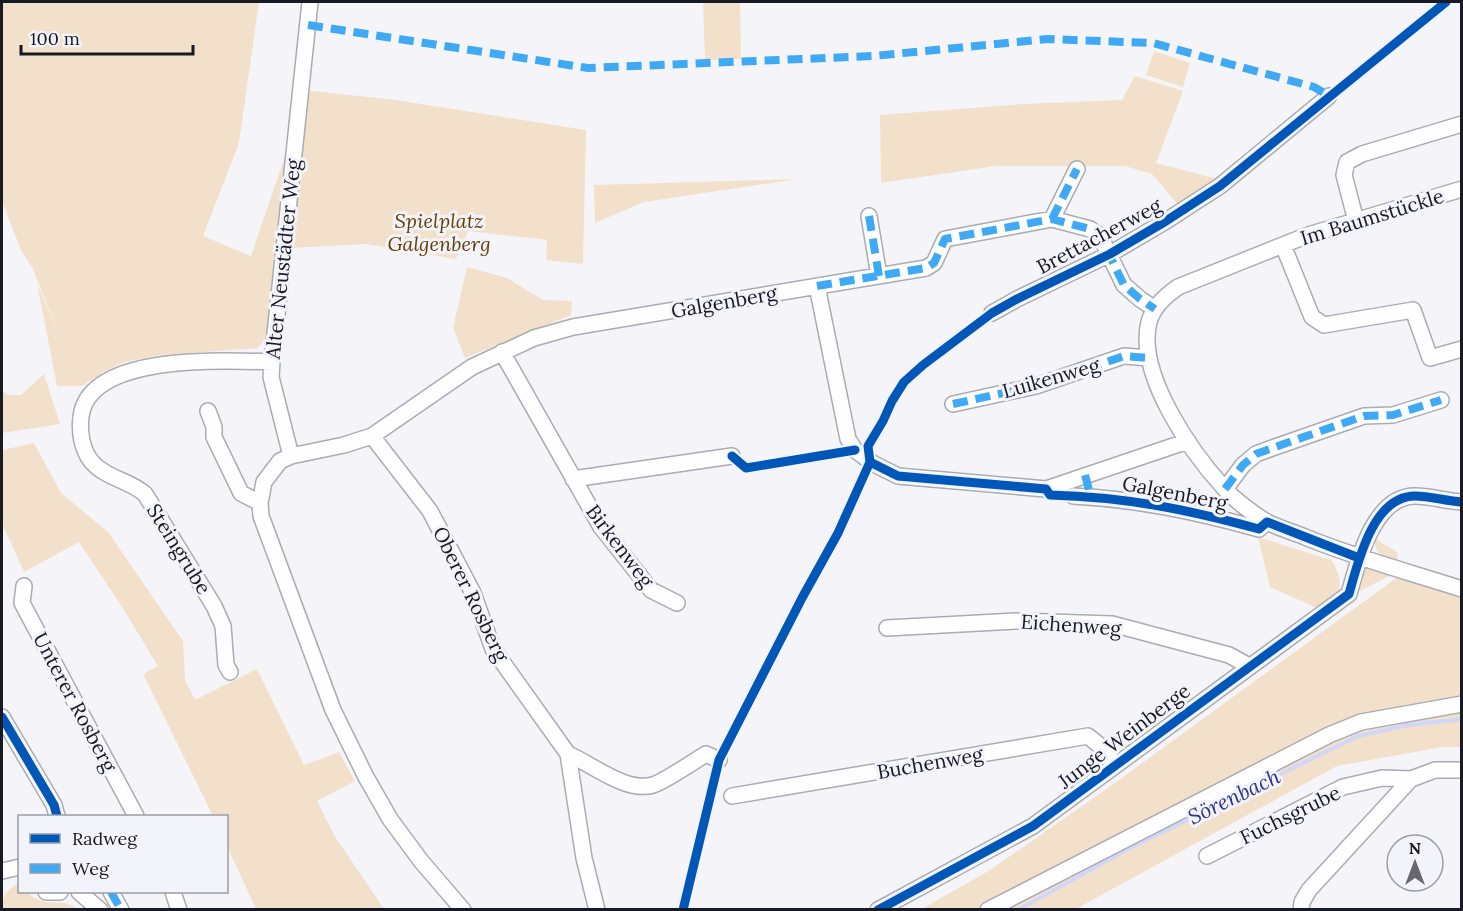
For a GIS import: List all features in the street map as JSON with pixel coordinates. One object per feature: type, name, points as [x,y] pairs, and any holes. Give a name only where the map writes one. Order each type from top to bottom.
[{"type":"street","name":"Alter Neustädter Weg","points":[[291,456],[271,377],[310,2]]},
{"type":"street","name":"Brettacherweg","points":[[992,313],[1110,254],[1166,221],[1220,186],[1329,96]]},
{"type":"street","points":[[1356,221],[1344,175],[1347,162],[1362,154],[1461,124]]},
{"type":"street","name":"Brettacherweg","points":[[1052,219],[1077,169]]},
{"type":"street","name":"Im Baumstückle","points":[[1155,309],[1164,297],[1178,287],[1283,244],[1461,189]]},
{"type":"street","points":[[869,216],[879,276]]},
{"type":"street","name":"Brettacherweg","points":[[817,286],[926,268],[934,263],[945,239],[1052,219],[1090,229],[1100,236],[1124,285],[1155,309]]},
{"type":"street","points":[[1283,244],[1312,317],[1324,325],[1413,310],[1430,358],[1461,349]]},
{"type":"street","name":"Galgenberg","points":[[291,456],[344,446],[372,436],[465,371],[534,338],[573,327],[817,286],[848,439],[855,450],[874,465],[898,476],[1046,489],[1188,441]]},
{"type":"street","points":[[1155,309],[1149,321],[1149,358],[1163,400],[1188,441],[1225,489],[1267,522],[1359,558],[1461,589]]},
{"type":"street","name":"Birkenweg","points":[[502,352],[601,526],[651,590],[677,603]]},
{"type":"street","name":"Luikenweg","points":[[953,404],[1036,386],[1124,356],[1149,358]]},
{"type":"street","name":"Steingrube","points":[[230,672],[226,665],[223,626],[214,606],[145,494],[103,472],[90,459],[82,438],[81,414],[89,394],[119,374],[173,364],[229,360],[272,362]]},
{"type":"street","points":[[1225,489],[1243,465],[1256,454],[1365,416],[1393,415],[1441,400]]},
{"type":"street","points":[[208,411],[214,427],[214,437],[241,493],[260,502]]},
{"type":"street","name":"Oberer Rosberg","points":[[372,436],[430,511],[473,593],[493,649],[568,754],[584,858],[597,909]]},
{"type":"street","points":[[291,456],[280,461],[264,482],[260,502],[261,516],[305,629],[333,710],[347,741],[390,819],[432,875],[463,909]]},
{"type":"street","name":"Birkenweg","points":[[573,479],[732,456]]},
{"type":"street","name":"Galgenberg","points":[[1085,475],[1089,490],[1097,497]]},
{"type":"street","name":"Galgenberg","points":[[1072,496],[1149,503],[1194,511],[1259,529],[1267,522]]},
{"type":"street","points":[[1359,558],[1371,530],[1390,504],[1402,498],[1415,496],[1461,502]]},
{"type":"street","name":"Junge Weinberge","points":[[878,909],[1033,826],[1349,594],[1359,558]]},
{"type":"street","name":"Unterer Rosberg","points":[[24,586],[22,603],[135,815]]},
{"type":"street","name":"Eichenweg","points":[[887,628],[1016,621],[1112,624],[1229,655],[1249,666]]},
{"type":"street","points":[[988,909],[1329,735],[1361,722],[1461,704]]},
{"type":"street","points":[[2,717],[58,813]]},
{"type":"street","name":"Buchenweg","points":[[732,796],[1088,736],[1105,750],[1115,766]]},
{"type":"street","name":"Oberer Rosberg","points":[[568,754],[606,775],[639,787],[655,784],[706,754],[719,760]]},
{"type":"street","name":"Fuchsgrube","points":[[1207,856],[1343,788],[1382,778],[1411,779],[1435,770],[1461,770]]},
{"type":"street","name":"Fuchsgrube","points":[[1301,909],[1309,890],[1411,779]]},
{"type":"street","points":[[2,871],[18,867]]},
{"type":"street","points":[[81,893],[100,909]]},
{"type":"street","points":[[112,893],[121,909]]},
{"type":"street","points":[[174,893],[179,909]]},
{"type":"green space","points":[[2,2],[20,2],[20,5],[21,2],[259,2],[239,143],[203,236],[251,256],[286,153],[267,337],[258,348],[160,355],[125,362],[103,372],[82,386],[57,386],[37,283],[60,338],[33,269],[21,250],[2,201]]},
{"type":"green space","points":[[703,2],[740,2],[741,59],[705,60]]},
{"type":"green space","points":[[1154,51],[1190,63],[1183,87],[1146,75]]},
{"type":"green space","points":[[1135,76],[1183,91],[1156,163],[1222,180],[1181,208],[1152,174],[1125,166],[996,166],[881,183],[880,115],[1023,104],[1122,100]]},
{"type":"green space","name":"Spielplatz Galgenberg","points":[[303,90],[396,100],[586,130],[583,264],[546,260],[547,240],[468,231],[456,259],[366,244],[290,248]]},
{"type":"green space","points":[[798,179],[644,202],[595,223],[594,185]]},
{"type":"green space","points":[[467,267],[507,278],[543,300],[572,301],[571,315],[465,358],[453,328]]},
{"type":"green space","points":[[44,374],[60,424],[2,433],[2,391],[9,395],[21,395]]},
{"type":"green space","points":[[34,443],[61,493],[108,532],[183,641],[185,680],[195,700],[257,669],[304,765],[339,752],[355,781],[317,801],[334,835],[384,909],[256,909],[228,848],[228,815],[213,815],[143,674],[158,666],[79,542],[24,572],[2,523],[2,450]]},
{"type":"green space","points":[[1258,537],[1331,560],[1339,576],[1339,594],[1319,609],[1270,587]]},
{"type":"green space","points":[[1374,538],[1398,553],[1397,562],[1378,552]]},
{"type":"green space","points":[[1374,567],[1393,574],[1360,591],[1356,590],[1363,572]]},
{"type":"green space","points":[[1399,576],[1461,596],[1461,747],[1443,747],[1337,766],[1076,909],[920,910],[990,870],[1108,788]]},
{"type":"green space","points":[[17,884],[18,893],[28,893],[41,901],[65,903],[77,909],[2,909],[5,895]]},
{"type":"waterway","name":"Sörenbach","points":[[1018,910],[1130,848],[1358,736],[1409,725],[1462,719]]},
{"type":"marked path","points":[[308,25],[588,68],[873,56],[1047,39],[1153,43],[1314,87],[1329,96]]},
{"type":"marked path","points":[[1052,219],[1077,169]]},
{"type":"marked path","points":[[869,216],[879,276]]},
{"type":"marked path","points":[[817,286],[926,268],[934,263],[945,239],[1052,219],[1090,229],[1100,236],[1124,285],[1155,309]]},
{"type":"marked path","points":[[953,404],[1036,386],[1124,356],[1149,358]]},
{"type":"marked path","points":[[1225,489],[1243,465],[1256,454],[1364,416],[1393,415],[1441,400]]},
{"type":"marked path","points":[[1085,475],[1089,490],[1097,497]]},
{"type":"marked path","points":[[112,893],[121,910]]},
{"type":"cycle path","points":[[870,462],[868,446],[892,401],[904,382],[923,365],[992,313],[1110,254],[1220,186],[1446,2]]},
{"type":"cycle path","points":[[732,456],[746,468],[855,450]]},
{"type":"cycle path","points":[[870,462],[898,476],[1046,489],[1050,495],[1130,501],[1259,529],[1267,522],[1359,558]]},
{"type":"cycle path","points":[[683,910],[719,760],[838,533],[870,462]]},
{"type":"cycle path","points":[[878,910],[1033,826],[1349,594],[1357,565],[1370,533],[1388,507],[1400,499],[1415,496],[1462,502]]},
{"type":"cycle path","points":[[2,717],[54,805],[57,815]]}]
